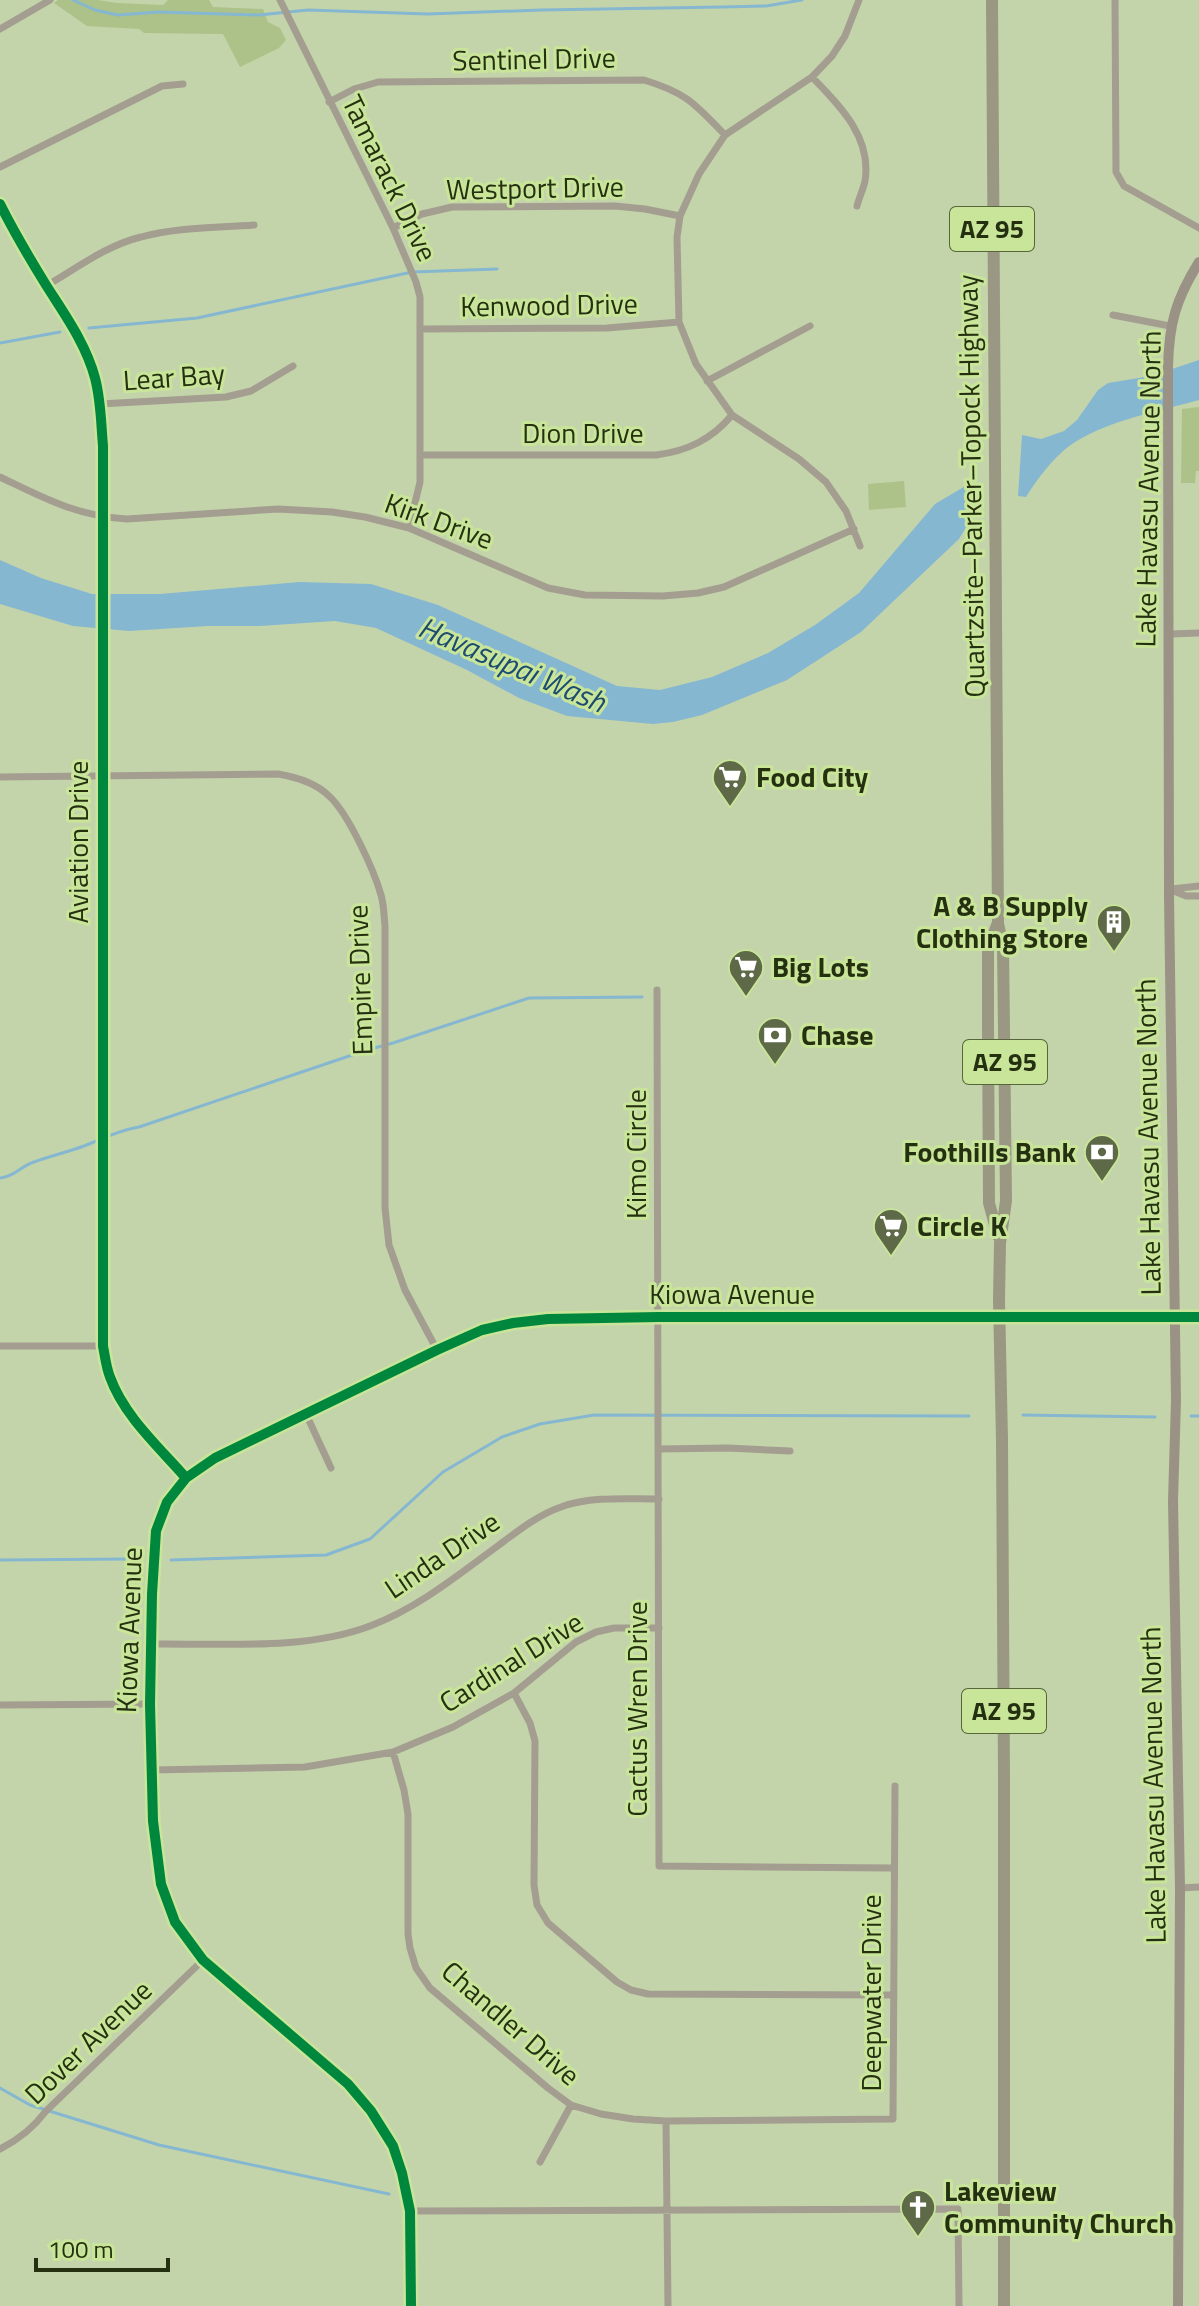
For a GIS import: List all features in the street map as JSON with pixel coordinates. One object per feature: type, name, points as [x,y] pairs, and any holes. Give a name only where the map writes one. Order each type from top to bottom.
[{"type":"highway","name":"Quartzsite–Parker–Topock Highway","points":[[992,0],[998,924],[988,950],[988,1026],[989,1203],[1000,1243],[1003,1455],[1004,2306]]},
{"type":"main road","name":"Lake Havasu Avenue North","points":[[1178,2306],[1180,1888],[1173,1501],[1176,1438],[1169,889],[1168,367],[1170,326],[1180,296],[1199,262]]},
{"type":"street","points":[[0,29],[50,0]]},
{"type":"street","name":"Tamarack Drive","points":[[280,0],[393,228],[420,297],[420,482],[409,528]]},
{"type":"street","points":[[859,0],[845,36],[832,56],[812,77],[725,135],[699,174],[680,216],[677,237],[679,322],[696,364],[732,415],[815,472],[838,498],[860,546]]},
{"type":"street","points":[[1115,0],[1116,172],[1124,186],[1199,228]]},
{"type":"street","points":[[812,77],[839,105],[857,130],[864,154],[865,180],[857,206]]},
{"type":"street","name":"Sentinel Drive","points":[[329,102],[354,89],[378,82],[644,80],[689,99],[725,135]]},
{"type":"street","points":[[0,167],[162,86],[183,84]]},
{"type":"street","name":"Aviation Drive","points":[[0,204],[18,239],[75,330],[89,358],[100,404],[103,446],[103,1346],[109,1376],[123,1403],[186,1478]]},
{"type":"street","name":"Westport Drive","points":[[393,228],[422,214],[452,207],[615,206],[680,216]]},
{"type":"street","points":[[46,286],[114,247],[140,237],[254,225]]},
{"type":"street","points":[[1113,315],[1170,326]]},
{"type":"street","name":"Kenwood Drive","points":[[420,329],[607,328],[679,322]]},
{"type":"street","points":[[707,381],[810,326]]},
{"type":"street","name":"Lear Bay","points":[[100,404],[226,397],[251,391],[293,366]]},
{"type":"street","name":"Dion Drive","points":[[421,455],[672,453],[702,442],[732,415]]},
{"type":"street","name":"Kirk Drive","points":[[0,477],[61,507],[102,518],[278,509],[365,517],[409,528],[548,588],[585,595],[663,596],[724,587],[854,529]]},
{"type":"street","points":[[1170,634],[1199,633]]},
{"type":"street","name":"Empire Drive","points":[[0,777],[278,774],[311,783],[329,795],[343,814],[374,874],[382,897],[385,926],[385,1208],[389,1245],[405,1290],[437,1350]]},
{"type":"street","points":[[1169,889],[1199,886]]},
{"type":"street","points":[[1169,889],[1186,896],[1199,896]]},
{"type":"street","name":"Kimo Circle","points":[[657,990],[659,1317]]},
{"type":"street","name":"Kiowa Avenue","points":[[411,2306],[410,2211],[393,2146],[371,2111],[348,2084],[203,1960],[175,1922],[161,1884],[153,1821],[150,1704],[156,1531],[167,1502],[186,1478],[215,1458],[437,1350],[482,1330],[513,1323],[548,1319],[659,1317],[1199,1317]]},
{"type":"street","name":"Cactus Wren Drive","points":[[659,1317],[659,1866],[893,1868]]},
{"type":"street","points":[[0,1346],[103,1346]]},
{"type":"street","points":[[306,1414],[331,1468]]},
{"type":"street","points":[[659,1449],[790,1451]]},
{"type":"street","name":"Linda Drive","points":[[151,1644],[286,1642],[331,1637],[356,1630],[401,1612],[428,1596],[532,1521],[562,1506],[589,1500],[659,1499]]},
{"type":"street","name":"Cardinal Drive","points":[[152,1770],[305,1767],[393,1752],[453,1727],[514,1693],[576,1642],[596,1632],[614,1628],[659,1628]]},
{"type":"street","points":[[514,1693],[530,1723],[535,1741],[534,1885],[537,1905],[548,1923],[617,1982],[631,1990],[648,1994],[894,1995]]},
{"type":"street","points":[[0,1705],[150,1704]]},
{"type":"street","name":"Chandler Drive","points":[[393,1752],[408,1814],[408,1934],[416,1968],[430,1988],[571,2105],[601,2114],[666,2121],[893,2119]]},
{"type":"street","name":"Deepwater Drive","points":[[893,2119],[895,1786]]},
{"type":"street","points":[[1180,1888],[1199,1887]]},
{"type":"street","name":"Dover Avenue","points":[[0,2149],[10,2145],[36,2124],[203,1960]]},
{"type":"street","points":[[540,2162],[571,2105]]},
{"type":"street","points":[[666,2121],[668,2306]]},
{"type":"street","points":[[410,2211],[958,2209],[959,2306]]},
{"type":"green space","points":[[58,0],[163,5],[168,0],[209,0],[213,7],[263,9],[268,22],[280,28],[286,40],[279,48],[240,67],[223,34],[144,33],[139,29],[87,26],[54,3]]},
{"type":"green space","points":[[1199,407],[1199,471],[1196,471],[1195,483],[1181,483],[1182,409]]},
{"type":"green space","points":[[904,481],[906,507],[869,510],[868,484]]},
{"type":"water","points":[[1199,360],[1199,400],[1126,420],[1090,434],[1056,458],[1026,497],[1018,496],[1022,435],[1041,439],[1064,431],[1077,420],[1098,390],[1108,383],[1151,376]]},
{"type":"water","name":"Havasupai Wash","points":[[967,485],[968,524],[959,539],[861,632],[787,680],[702,715],[673,722],[653,724],[567,716],[519,698],[376,628],[335,621],[129,631],[73,626],[0,604],[0,560],[41,578],[92,594],[160,594],[299,582],[371,584],[438,605],[617,686],[660,690],[712,677],[768,653],[815,625],[859,593],[935,504]]},
{"type":"waterway","points":[[73,0],[95,10],[118,15],[159,12],[259,15],[308,10],[428,14],[766,6],[802,0]]},
{"type":"waterway","points":[[89,328],[197,318],[412,272],[497,269]]},
{"type":"waterway","points":[[0,343],[60,332]]},
{"type":"waterway","points":[[0,1178],[34,1162],[118,1132],[529,998],[642,997]]},
{"type":"waterway","points":[[171,1560],[326,1555],[370,1539],[443,1472],[502,1437],[540,1424],[594,1415],[969,1416]]},
{"type":"waterway","points":[[1023,1415],[1155,1417]]},
{"type":"waterway","points":[[1191,1416],[1199,1416]]},
{"type":"waterway","points":[[0,1560],[128,1559]]},
{"type":"waterway","points":[[0,2088],[30,2105],[159,2145],[389,2194]]},
{"type":"cycle path","points":[[0,204],[81,342],[91,365],[98,395],[103,446],[103,1346],[109,1373],[124,1405],[186,1478]]},
{"type":"cycle path","points":[[411,2306],[410,2211],[393,2146],[371,2111],[348,2084],[203,1960],[175,1922],[161,1884],[153,1821],[150,1704],[152,1594],[156,1531],[167,1502],[186,1478],[215,1458],[437,1350],[482,1330],[513,1323],[548,1319],[659,1317],[1199,1317]]},
{"type":"place","name":"Food City","points":[[730,808]]},
{"type":"place","name":"A & B Supply Clothing Store","points":[[1114,953]]},
{"type":"place","name":"Big Lots","points":[[746,998]]},
{"type":"place","name":"Chase","points":[[775,1066]]},
{"type":"place","name":"Foothills Bank","points":[[1102,1183]]},
{"type":"place","name":"Circle K","points":[[891,1257]]},
{"type":"place","name":"Lakeview Community Church","points":[[918,2238]]}]
